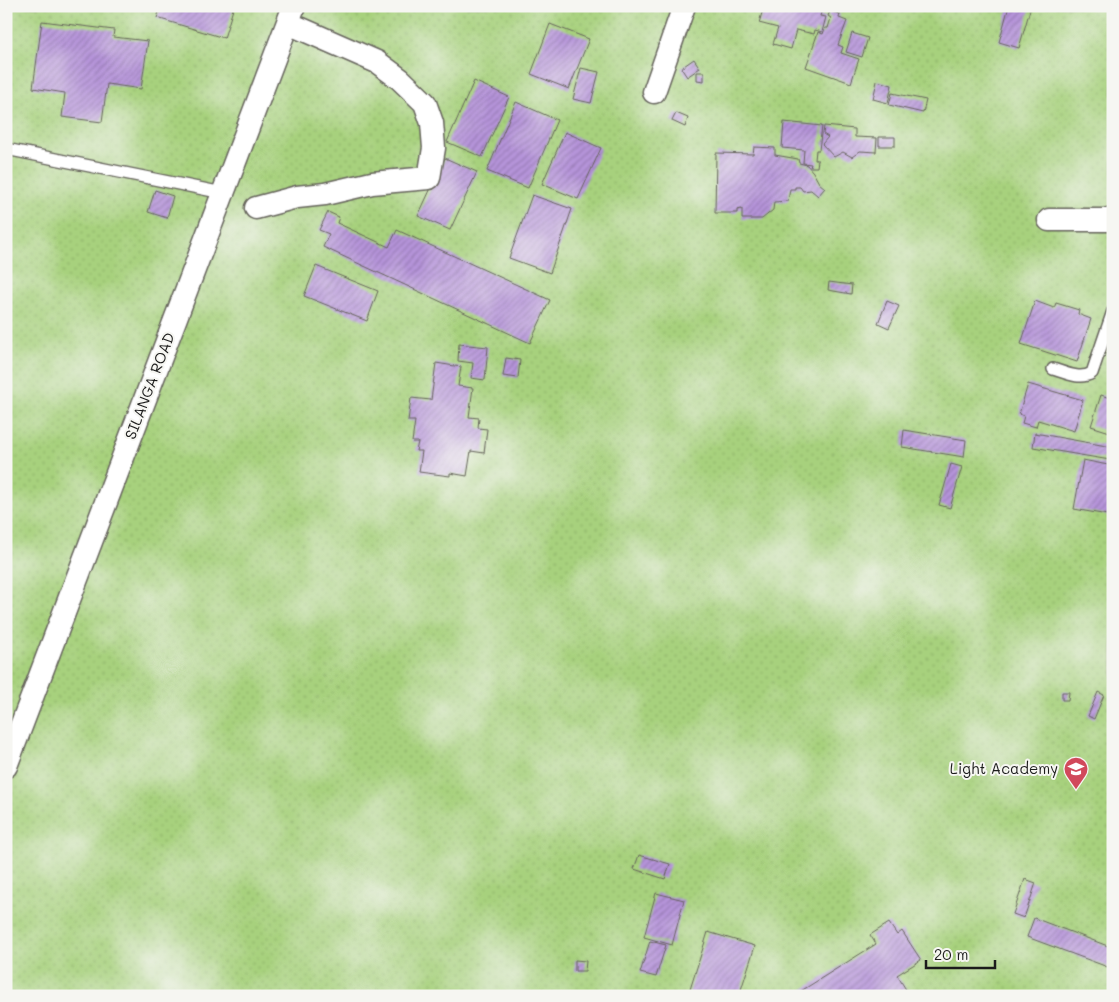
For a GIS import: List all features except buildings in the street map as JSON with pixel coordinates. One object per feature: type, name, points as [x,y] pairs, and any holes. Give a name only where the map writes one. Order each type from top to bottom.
[{"type":"street","points":[[654,92],[684,6]]},
{"type":"street","points":[[256,208],[297,197],[325,194],[372,183],[429,178],[434,148],[432,123],[425,103],[400,79],[377,62],[291,15]]},
{"type":"street","name":"SILANGA ROAD","points":[[6,766],[291,15]]},
{"type":"street","points":[[1049,220],[1113,220]]},
{"type":"lane","points":[[6,149],[223,193]]},
{"type":"lane","points":[[1053,369],[1079,377],[1088,376],[1092,373],[1113,311]]},
{"type":"green space","points":[[6,6],[1113,6],[1113,996],[6,996]]},
{"type":"place","name":"Light Academy","points":[[1076,790]]}]
